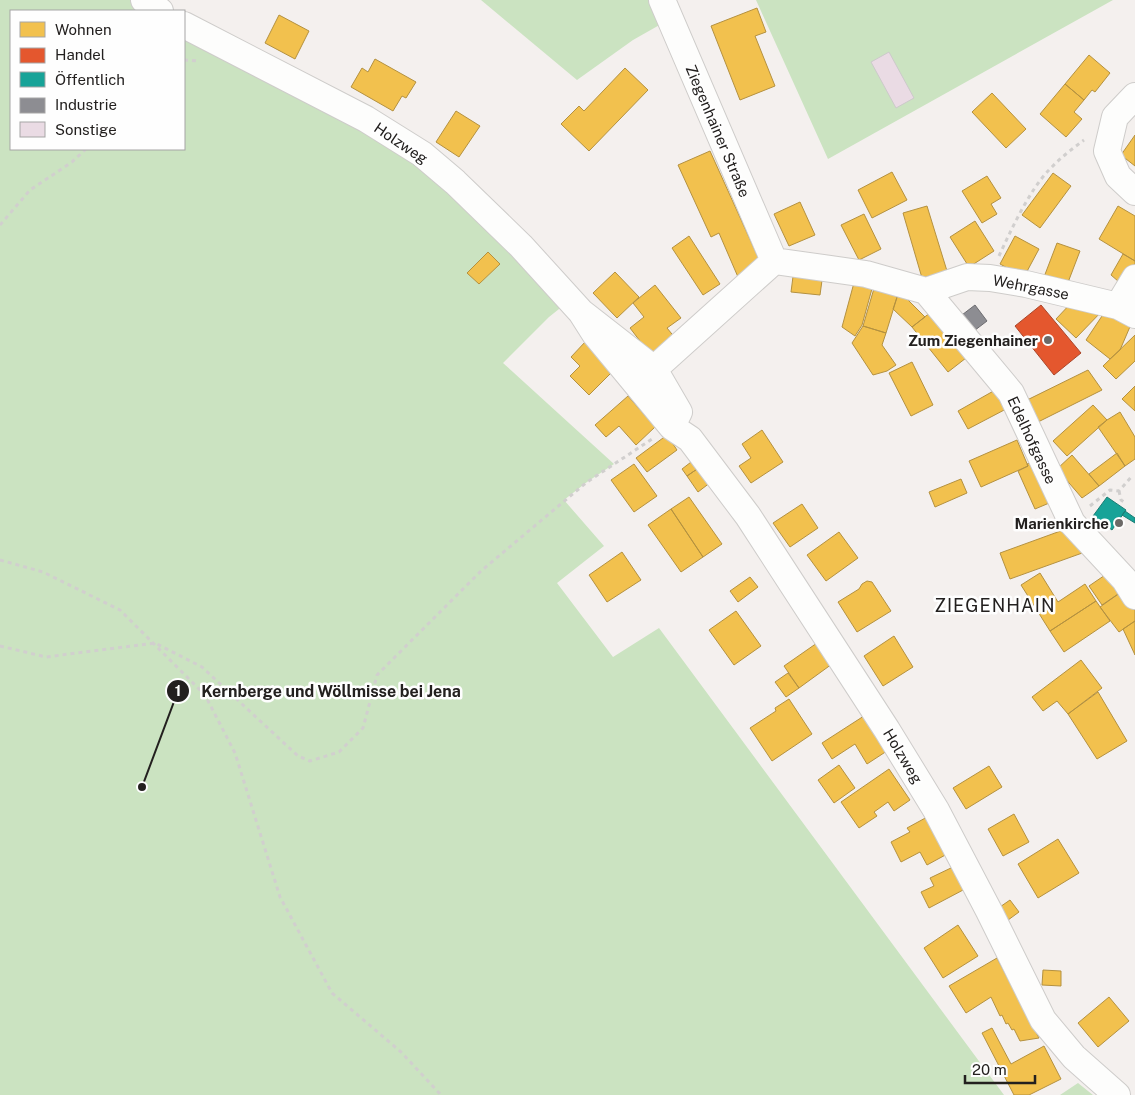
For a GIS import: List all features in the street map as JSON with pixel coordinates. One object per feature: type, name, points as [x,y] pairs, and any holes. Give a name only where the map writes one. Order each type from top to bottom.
[{"type":"street","points":[[144,0],[159,10]]},
{"type":"street","name":"Ziegenhainer Straße","points":[[662,0],[774,261]]},
{"type":"street","name":"Holzweg","points":[[185,26],[366,119],[422,154],[455,182],[522,246],[581,312],[595,334],[672,427],[690,439],[748,516],[887,730],[936,810],[1042,1020],[1074,1057],[1117,1095]]},
{"type":"street","points":[[1135,96],[1115,117],[1107,151],[1118,176],[1135,192]]},
{"type":"street","points":[[654,369],[774,261],[866,274],[926,291]]},
{"type":"street","name":"Wehrgasse","points":[[926,291],[967,277],[990,278],[1026,284],[1127,311]]},
{"type":"street","points":[[1127,311],[1135,278]]},
{"type":"street","name":"Edelhofgasse","points":[[926,291],[1011,393],[1072,523],[1125,580],[1135,596]]},
{"type":"street","name":"Holzweg","points":[[581,312],[654,369],[679,412],[672,427]]},
{"type":"path","points":[[990,278],[1009,233],[1048,171],[1068,152],[1115,117]]},
{"type":"path","points":[[0,225],[30,190],[72,162],[85,150]]},
{"type":"path","points":[[0,646],[46,657],[155,643],[202,666],[298,756],[310,761],[338,752],[363,728],[377,675],[481,571],[587,482],[672,427]]},
{"type":"path","points":[[1119,491],[1132,476]]},
{"type":"path","points":[[1087,509],[1110,490],[1119,491]]},
{"type":"path","points":[[1119,491],[1121,500],[1124,502]]},
{"type":"path","points":[[0,560],[43,572],[120,610],[205,694],[235,753],[280,896],[332,993],[401,1052],[440,1095]]},
{"type":"green space","points":[[0,0],[130,0],[145,10],[10,10],[10,150],[185,150],[185,35],[321,102],[449,185],[564,305],[549,317],[503,363],[614,464],[564,500],[604,546],[557,583],[613,657],[659,628],[1004,1095],[0,1095]]},
{"type":"green space","points":[[481,0],[654,0],[663,23],[633,40],[577,80]]},
{"type":"green space","points":[[756,0],[1113,0],[828,159]]},
{"type":"green space","points":[[1078,1083],[1093,1095],[1060,1095]]},
{"type":"building: Wohnen","points":[[757,8],[766,32],[755,36],[775,86],[740,100],[711,26]]},
{"type":"building: Wohnen","points":[[279,15],[309,31],[295,59],[265,43]]},
{"type":"building: Wohnen","points":[[1089,55],[1110,73],[1095,92],[1092,90],[1084,100],[1065,84]]},
{"type":"building: Wohnen","points":[[375,59],[416,82],[406,98],[402,96],[393,111],[351,87],[362,68],[368,72]]},
{"type":"building: Wohnen","points":[[625,68],[648,90],[589,151],[561,124],[579,106],[584,111]]},
{"type":"building: Wohnen","points":[[1065,84],[1084,100],[1074,112],[1082,119],[1066,137],[1040,114]]},
{"type":"building: Wohnen","points":[[992,93],[1026,129],[1006,148],[972,112]]},
{"type":"building: Wohnen","points":[[456,111],[480,126],[459,157],[436,142]]},
{"type":"building: Wohnen","points":[[1135,135],[1135,166],[1121,155]]},
{"type":"building: Wohnen","points":[[710,151],[762,266],[738,277],[719,233],[711,237],[678,165]]},
{"type":"building: Wohnen","points":[[892,172],[907,200],[872,218],[858,190]]},
{"type":"building: Wohnen","points":[[1053,173],[1071,186],[1040,228],[1022,215]]},
{"type":"building: Wohnen","points":[[987,176],[1001,198],[991,204],[997,214],[982,223],[962,191]]},
{"type":"building: Wohnen","points":[[800,202],[815,235],[789,246],[774,214]]},
{"type":"building: Wohnen","points":[[927,206],[947,271],[922,278],[903,213]]},
{"type":"building: Wohnen","points":[[1118,206],[1135,216],[1135,261],[1099,239]]},
{"type":"building: Wohnen","points":[[864,214],[881,249],[859,260],[841,225]]},
{"type":"building: Wohnen","points":[[975,221],[994,251],[969,267],[950,237]]},
{"type":"building: Wohnen","points":[[689,236],[720,284],[703,295],[672,248]]},
{"type":"building: Wohnen","points":[[1015,236],[1039,249],[1024,277],[1000,264]]},
{"type":"building: Wohnen","points":[[1057,243],[1080,251],[1067,285],[1044,277]]},
{"type":"building: Wohnen","points":[[488,252],[500,264],[479,284],[467,273]]},
{"type":"building: Wohnen","points":[[1123,254],[1135,261],[1135,272],[1126,288],[1111,275]]},
{"type":"building: Wohnen","points":[[794,269],[823,273],[820,295],[791,292]]},
{"type":"building: Wohnen","points":[[615,272],[639,297],[617,318],[593,293]]},
{"type":"building: Wohnen","points":[[855,279],[873,285],[862,325],[855,336],[842,327]]},
{"type":"building: Wohnen","points":[[655,285],[681,318],[667,328],[676,339],[653,358],[630,328],[644,317],[633,303]]},
{"type":"building: Wohnen","points":[[875,285],[899,291],[886,333],[863,326]]},
{"type":"building: Wohnen","points":[[899,291],[925,317],[912,327],[893,309]]},
{"type":"building: Wohnen","points":[[1073,301],[1104,309],[1076,338],[1056,319]]},
{"type":"building: Wohnen","points":[[1106,310],[1132,322],[1120,350],[1110,359],[1086,340]]},
{"type":"building: Wohnen","points":[[931,312],[966,358],[948,372],[912,327]]},
{"type":"building: Wohnen","points":[[863,326],[886,333],[882,345],[896,365],[887,371],[873,375],[852,343]]},
{"type":"building: Wohnen","points":[[1135,335],[1135,361],[1116,379],[1103,366]]},
{"type":"building: Wohnen","points":[[586,341],[616,368],[589,395],[570,376],[580,366],[571,357]]},
{"type":"building: Wohnen","points":[[912,362],[933,405],[911,416],[889,373]]},
{"type":"building: Wohnen","points":[[1088,370],[1102,390],[1030,426],[1019,404]]},
{"type":"building: Wohnen","points":[[1135,386],[1135,411],[1122,399]]},
{"type":"building: Wohnen","points":[[997,389],[1008,408],[968,429],[958,411]]},
{"type":"building: Wohnen","points":[[628,396],[655,427],[636,445],[619,426],[606,437],[595,425]]},
{"type":"building: Wohnen","points":[[1093,405],[1107,420],[1067,456],[1053,441]]},
{"type":"building: Wohnen","points":[[1120,412],[1135,437],[1135,459],[1125,466],[1098,427]]},
{"type":"building: Wohnen","points":[[762,430],[783,462],[751,483],[739,466],[751,458],[742,444]]},
{"type":"building: Wohnen","points":[[667,435],[677,450],[647,472],[636,458]]},
{"type":"building: Wohnen","points":[[1017,440],[1028,466],[981,487],[969,461]]},
{"type":"building: Wohnen","points":[[1117,453],[1125,466],[1099,486],[1089,474]]},
{"type":"building: Wohnen","points":[[1072,455],[1099,486],[1082,498],[1057,469]]},
{"type":"building: Wohnen","points":[[695,459],[700,467],[687,476],[682,469]]},
{"type":"building: Wohnen","points":[[1037,461],[1054,501],[1035,509],[1018,471],[1028,466],[1027,464]]},
{"type":"building: Wohnen","points":[[634,464],[657,496],[634,512],[611,480]]},
{"type":"building: Wohnen","points":[[700,467],[711,482],[698,492],[687,476]]},
{"type":"building: Wohnen","points":[[961,479],[967,493],[935,507],[929,492]]},
{"type":"building: Wohnen","points":[[689,497],[722,544],[703,557],[671,509]]},
{"type":"building: Wohnen","points":[[802,504],[818,528],[790,547],[773,523]]},
{"type":"building: Wohnen","points":[[671,509],[703,557],[681,572],[648,525]]},
{"type":"building: Wohnen","points":[[1066,529],[1085,552],[1010,579],[1000,553]]},
{"type":"building: Wohnen","points":[[839,532],[858,558],[826,581],[807,555]]},
{"type":"building: Wohnen","points":[[622,552],[641,580],[607,602],[589,575]]},
{"type":"building: Wohnen","points":[[1111,571],[1124,590],[1102,605],[1089,586]]},
{"type":"building: Wohnen","points":[[1040,573],[1058,602],[1085,584],[1096,601],[1050,631],[1021,585]]},
{"type":"building: Wohnen","points":[[750,577],[758,587],[738,602],[730,591]]},
{"type":"building: Wohnen","points":[[867,581],[872,582],[891,611],[857,632],[838,602],[859,589]]},
{"type":"building: Wohnen","points":[[1124,590],[1135,606],[1135,621],[1119,632],[1100,607]]},
{"type":"building: Wohnen","points":[[1096,601],[1110,621],[1064,652],[1050,631]]},
{"type":"building: Wohnen","points":[[736,611],[761,646],[734,665],[709,630]]},
{"type":"building: Wohnen","points":[[1135,621],[1135,655],[1123,629]]},
{"type":"building: Wohnen","points":[[894,636],[913,667],[883,686],[864,656]]},
{"type":"building: Wohnen","points":[[817,643],[832,664],[799,688],[784,666]]},
{"type":"building: Wohnen","points":[[1081,660],[1102,688],[1068,714],[1057,701],[1043,711],[1032,697]]},
{"type":"building: Wohnen","points":[[788,673],[799,688],[786,697],[775,682]]},
{"type":"building: Wohnen","points":[[1098,692],[1127,741],[1097,759],[1068,714]]},
{"type":"building: Wohnen","points":[[789,699],[812,734],[772,761],[750,728],[776,711],[775,708]]},
{"type":"building: Wohnen","points":[[867,714],[890,749],[867,764],[855,744],[832,759],[822,743]]},
{"type":"building: Wohnen","points":[[839,765],[855,788],[834,803],[818,780]]},
{"type":"building: Wohnen","points":[[989,766],[1002,787],[966,809],[953,788]]},
{"type":"building: Wohnen","points":[[889,769],[910,800],[894,811],[888,802],[874,812],[877,816],[859,828],[841,802]]},
{"type":"building: Wohnen","points":[[1014,814],[1029,842],[1003,856],[988,829]]},
{"type":"building: Wohnen","points":[[929,816],[949,853],[927,865],[920,852],[901,862],[891,842],[910,832],[907,828]]},
{"type":"building: Wohnen","points":[[1058,839],[1079,873],[1038,898],[1018,864]]},
{"type":"building: Wohnen","points":[[953,867],[965,889],[929,908],[921,892],[934,886],[930,878]]},
{"type":"building: Wohnen","points":[[1010,900],[1019,912],[1004,923],[997,909]]},
{"type":"building: Wohnen","points":[[958,925],[978,956],[943,978],[924,948]]},
{"type":"building: Wohnen","points":[[997,958],[1039,1038],[1020,1041],[1014,1029],[1012,1030],[1008,1023],[1006,1024],[1002,1015],[1000,1016],[991,997],[966,1013],[949,986]]},
{"type":"building: Wohnen","points":[[1043,970],[1061,971],[1061,986],[1042,985]]},
{"type":"building: Wohnen","points":[[1109,997],[1129,1021],[1098,1047],[1078,1023]]},
{"type":"building: Wohnen","points":[[992,1028],[1011,1064],[1044,1046],[1061,1079],[1029,1095],[1014,1095],[982,1033]]},
{"type":"building: Handel","points":[[1041,305],[1081,353],[1054,375],[1015,326]]},
{"type":"building: Öffentlich","points":[[1107,497],[1126,510],[1112,530],[1093,516]]},
{"type":"building: Öffentlich","points":[[1125,511],[1135,518],[1135,523],[1122,515]]},
{"type":"building: Industrie","points":[[975,305],[987,321],[970,334],[958,318]]},
{"type":"building: Sonstige","points":[[889,52],[914,98],[896,108],[871,62]]},
{"type":"place","name":"Zum Ziegenhainer","points":[[1048,340]]},
{"type":"place","name":"Marienkirche","points":[[1119,523]]},
{"type":"place","name":"Kernberge und Wöllmisse bei Jena","points":[[142,787]]},
{"type":"district","name":"ZIEGENHAIN","points":[[995,605]]}]
